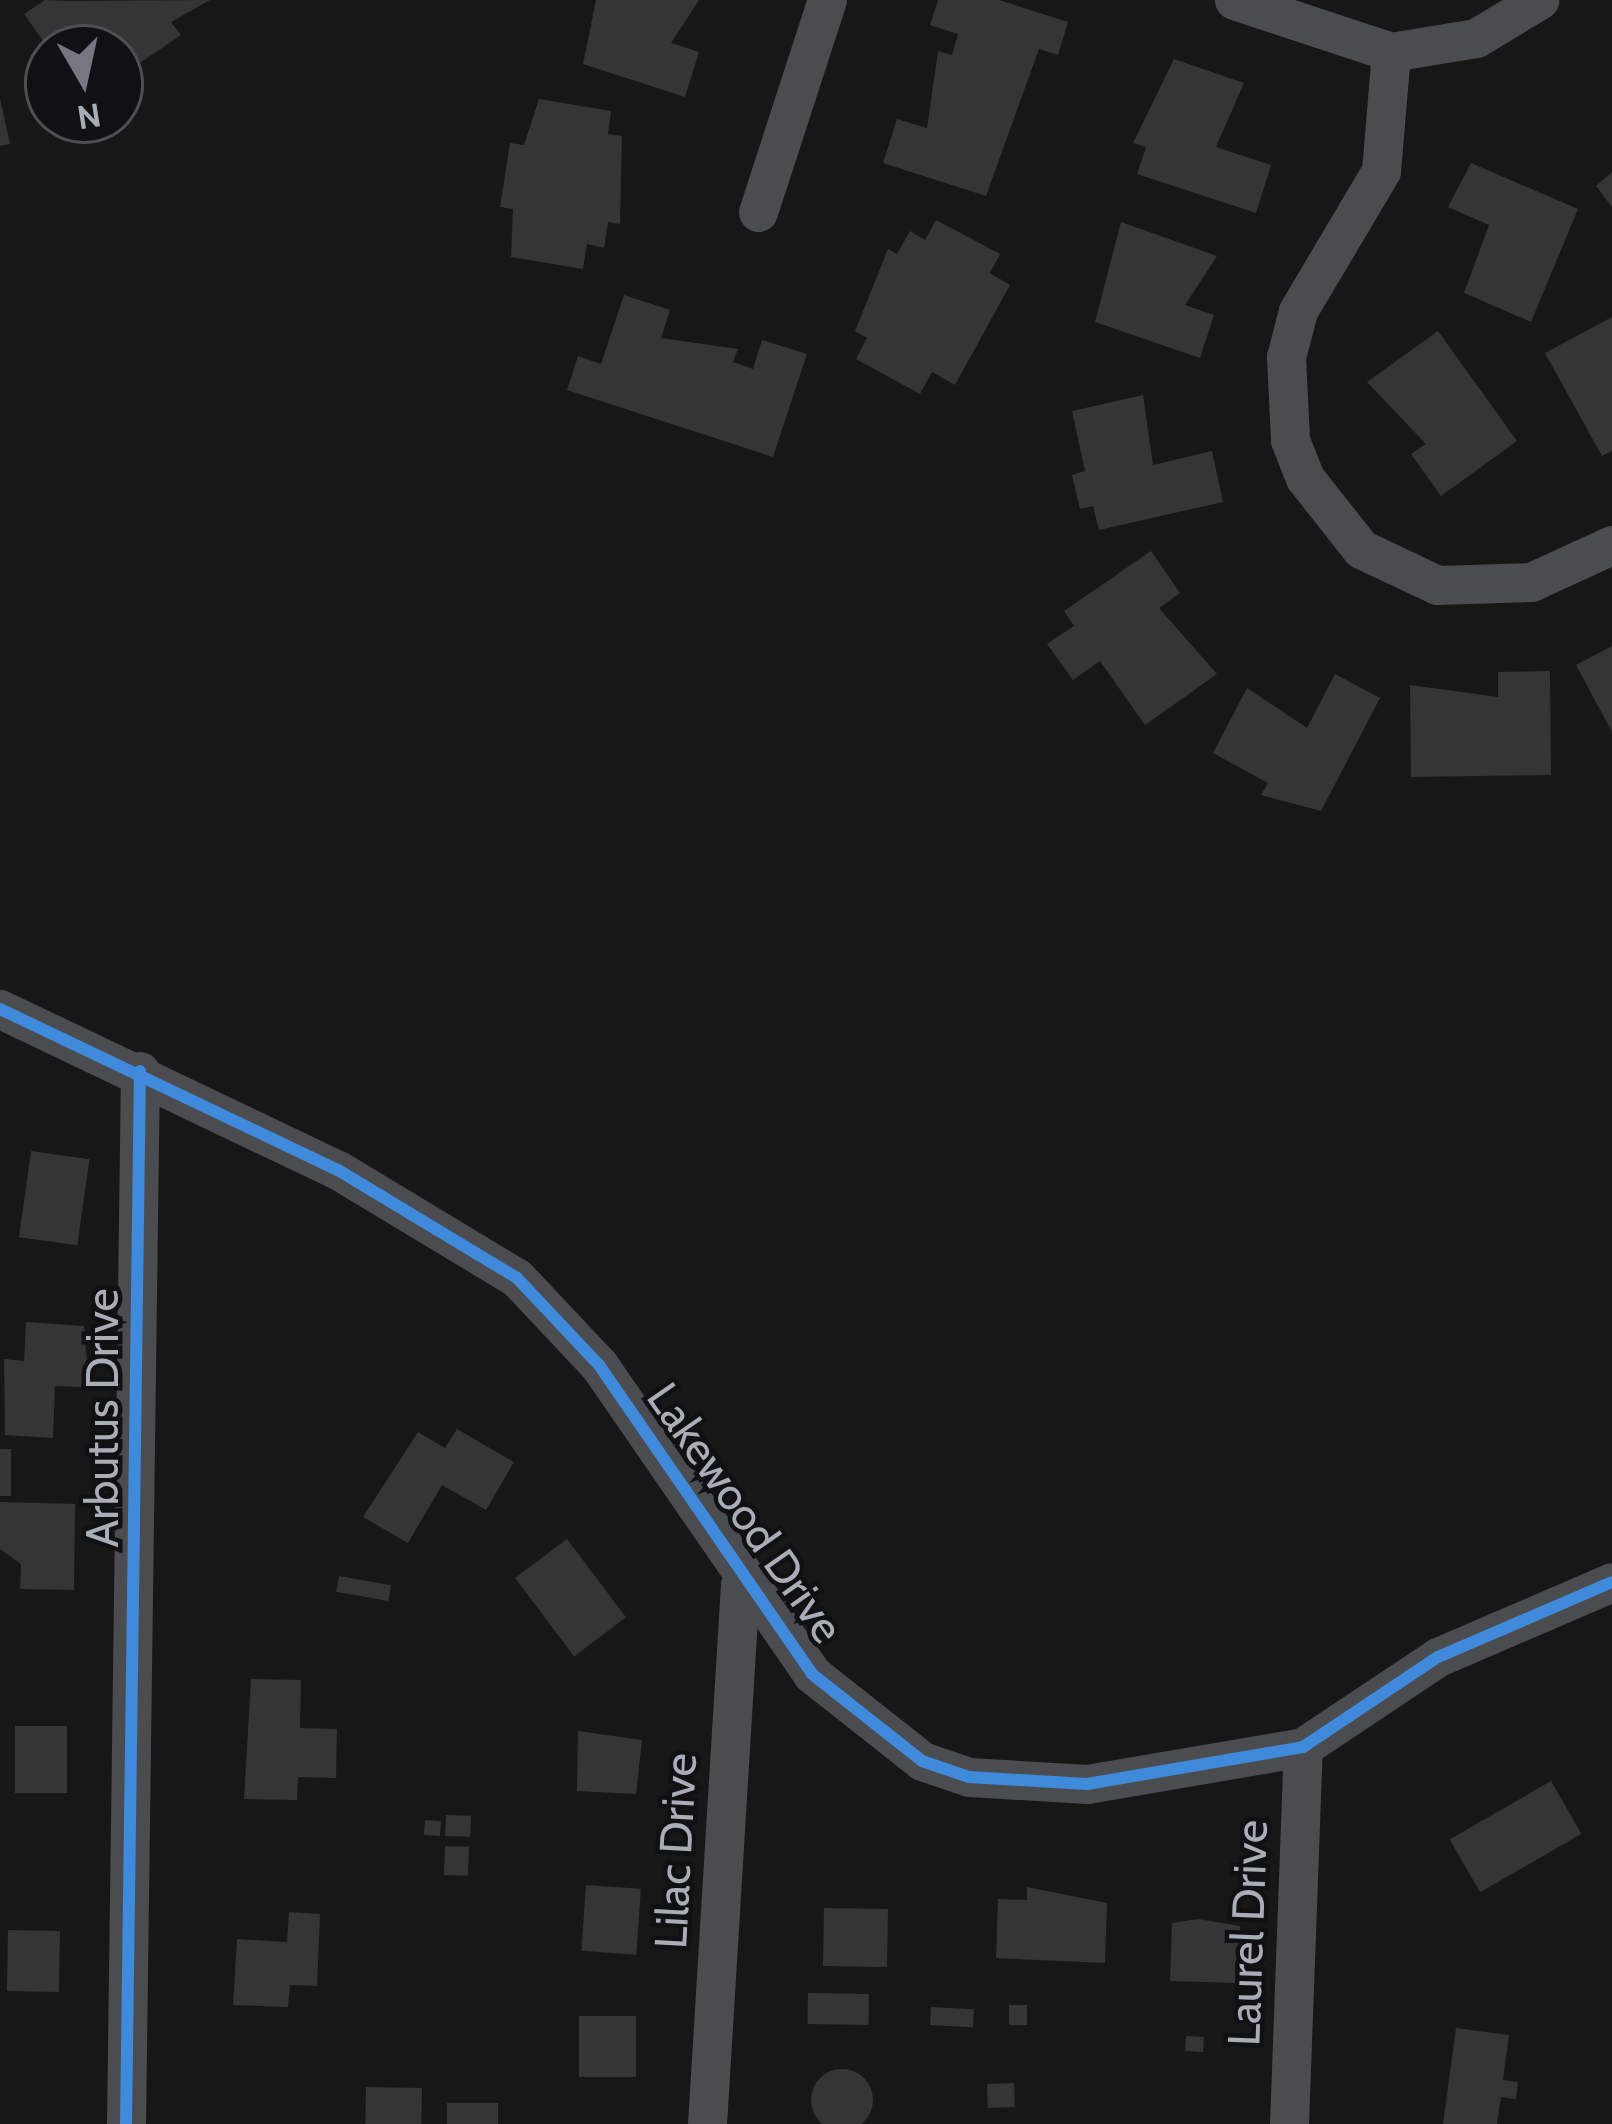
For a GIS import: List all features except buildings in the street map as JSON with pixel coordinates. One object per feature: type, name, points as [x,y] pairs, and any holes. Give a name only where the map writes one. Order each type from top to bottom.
[{"type":"street","points":[[758,212],[827,0]]},
{"type":"street","points":[[1234,0],[1391,52],[1476,38],[1539,0]]},
{"type":"street","points":[[1391,52],[1381,171],[1298,311],[1286,357],[1284,400],[1305,478],[1361,549],[1437,585],[1531,582],[1612,545]]},
{"type":"street","name":"Lakewood Drive","points":[[0,1009],[140,1072],[357,1180],[517,1278],[599,1365],[740,1584],[848,1712],[969,1777],[1087,1784],[1303,1747],[1438,1657],[1612,1582]]},
{"type":"street","name":"Arbutus Drive","points":[[126,2124],[140,1072]]},
{"type":"street","name":"Lilac Drive","points":[[707,2124],[740,1584]]},
{"type":"street","name":"Laurel Drive","points":[[1289,2124],[1303,1747]]},
{"type":"cycle path","points":[[0,1009],[338,1170],[517,1278],[599,1365],[812,1674],[922,1761],[969,1777],[1087,1784],[1303,1747],[1438,1657],[1612,1582]]},
{"type":"cycle path","points":[[126,2124],[140,1071]]}]
